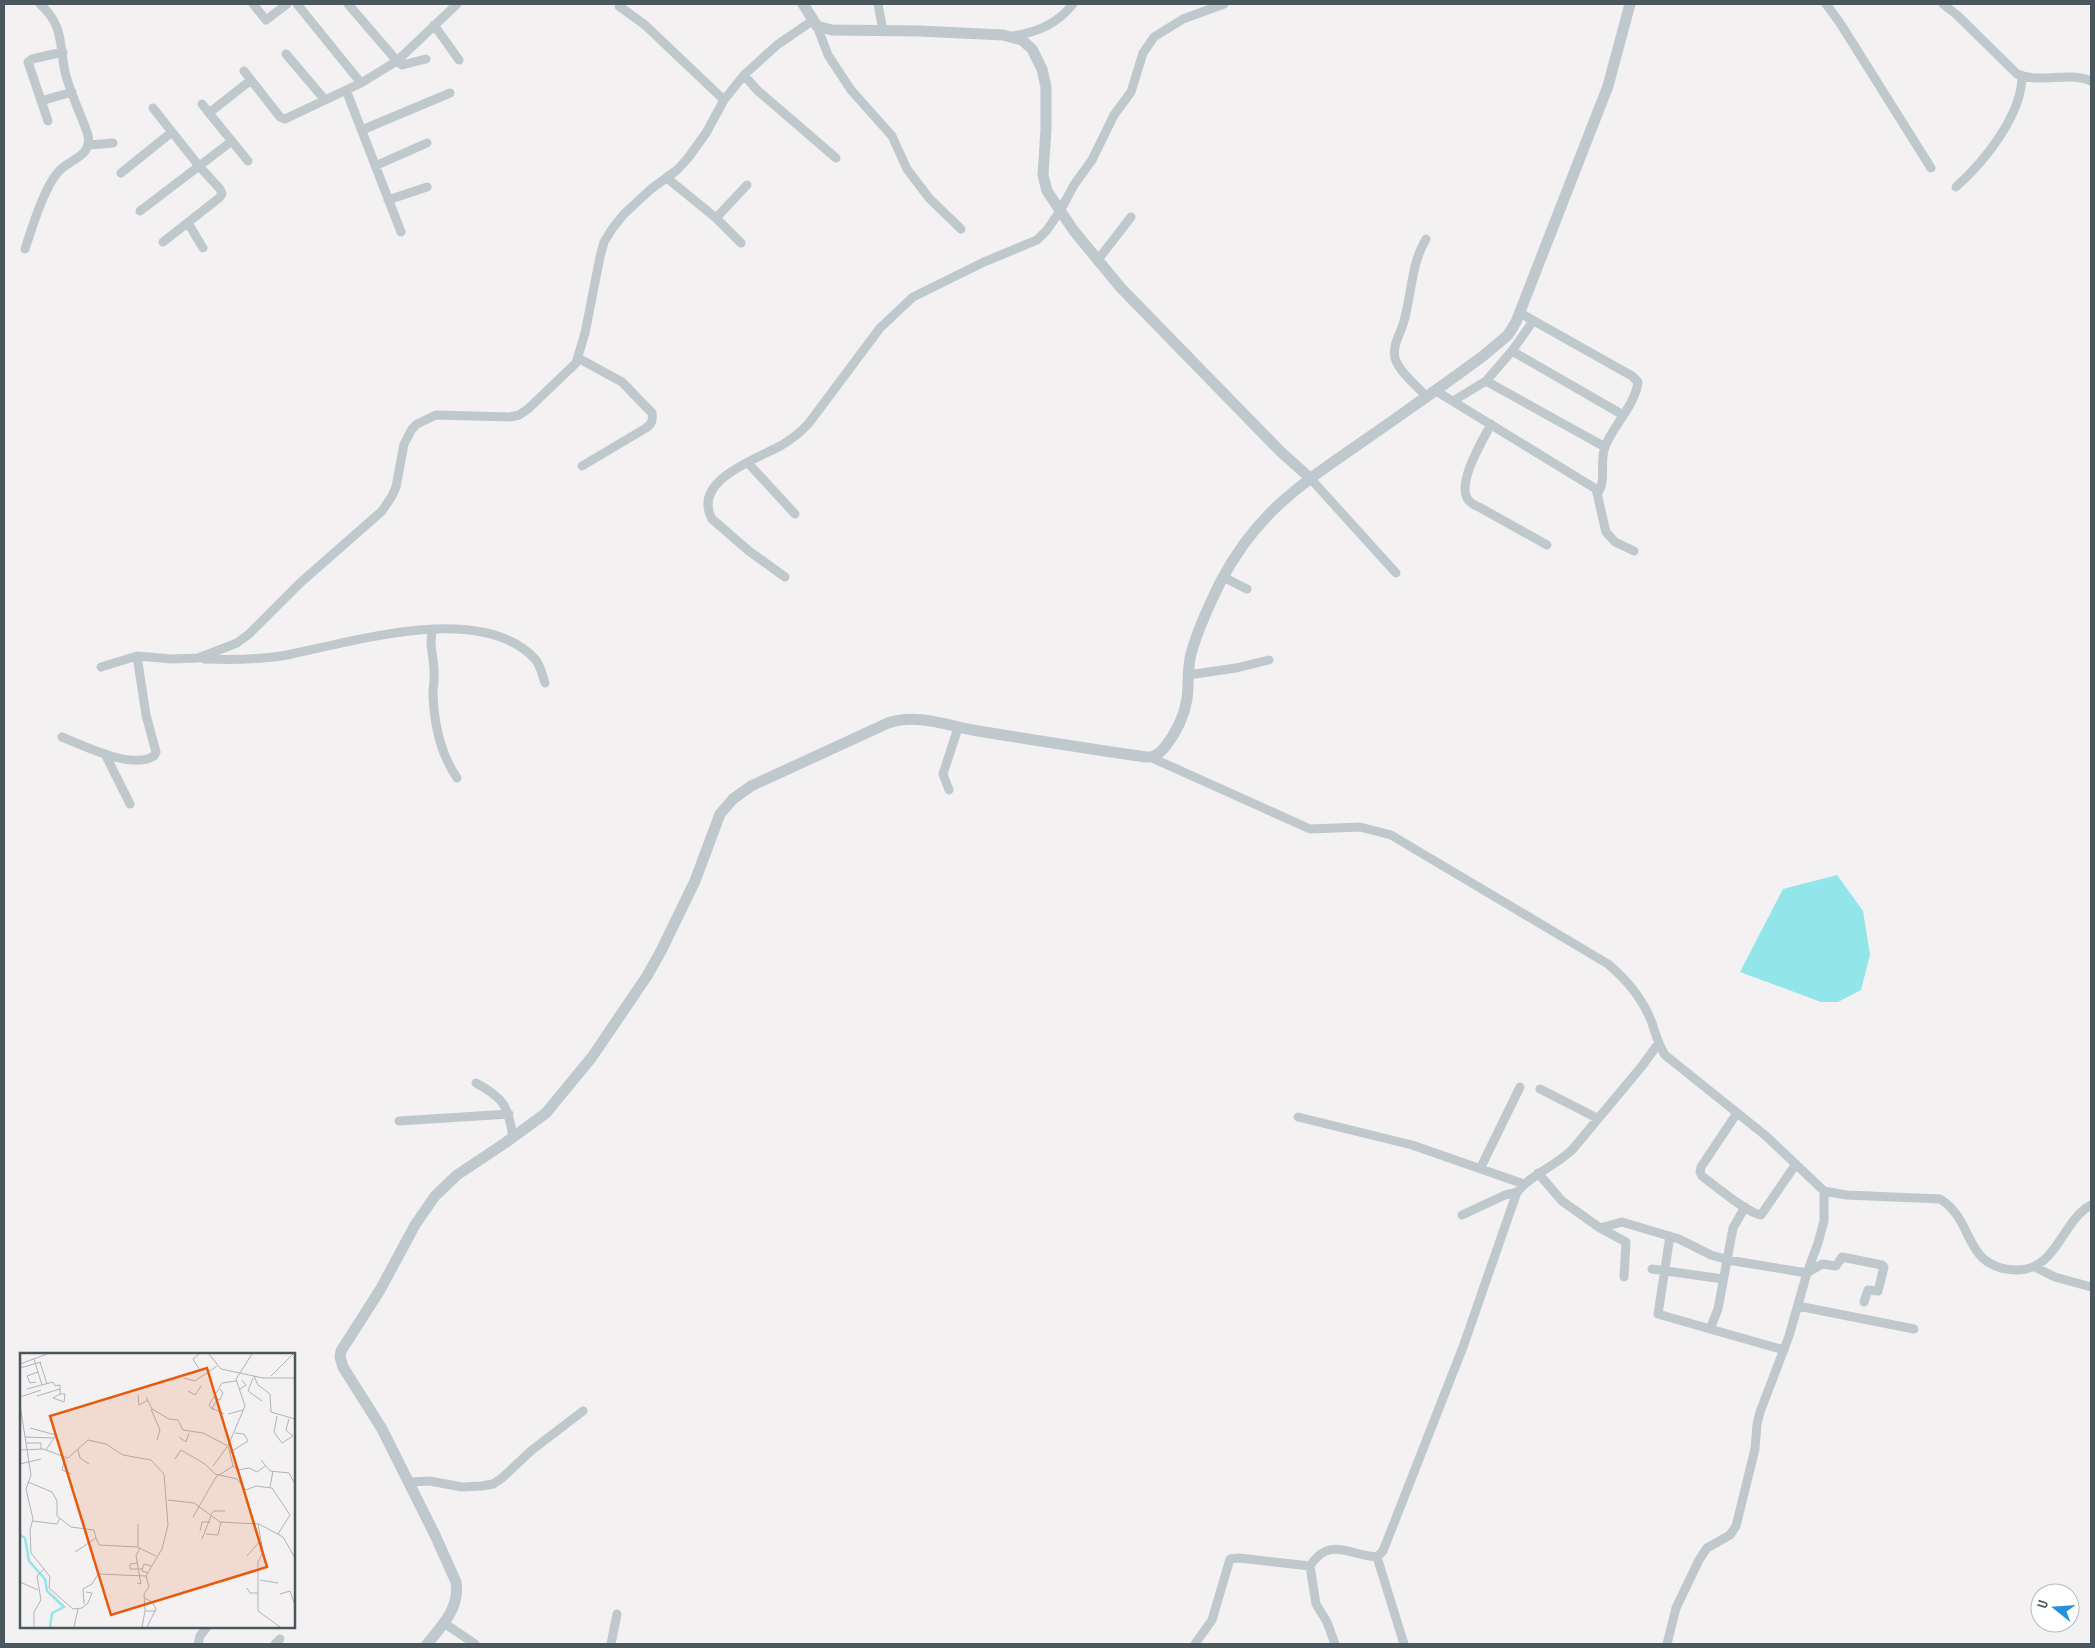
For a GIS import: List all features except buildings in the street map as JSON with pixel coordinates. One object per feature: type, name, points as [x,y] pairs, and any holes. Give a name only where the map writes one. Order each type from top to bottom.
[{"type":"street","points":[[40,4],[56,22],[65,71],[90,144]]},
{"type":"street","points":[[253,4],[266,20],[287,4]]},
{"type":"street","points":[[297,4],[361,83]]},
{"type":"street","points":[[348,4],[397,61],[402,64],[426,59]]},
{"type":"street","points":[[244,70],[282,119],[361,83],[397,61],[457,4]]},
{"type":"street","points":[[803,4],[828,54],[851,90],[892,136],[907,169],[929,198],[961,229]]},
{"type":"street","points":[[878,4],[883,31]]},
{"type":"street","points":[[814,23],[832,30],[1013,36],[1032,33],[1048,26],[1073,4]]},
{"type":"street","points":[[784,577],[718,525],[708,512],[708,502],[714,486],[726,476],[783,445],[797,435],[809,423],[880,328],[913,297],[984,262],[1037,240],[1047,230],[1060,211],[1074,185],[1092,160],[1114,115],[1132,92],[1143,53],[1154,37],[1183,20],[1224,4]]},
{"type":"street","points":[[1150,758],[1162,750],[1172,738],[1181,722],[1187,699],[1190,656],[1203,617],[1223,577],[1244,542],[1260,522],[1310,478],[1432,394],[1497,346],[1508,335],[1520,313],[1608,86],[1630,4]]},
{"type":"street","points":[[1826,4],[1840,23],[1930,168]]},
{"type":"street","points":[[1943,4],[1957,15],[2012,69],[2022,76],[2076,77],[2091,81]]},
{"type":"street","points":[[619,6],[645,25],[724,100]]},
{"type":"street","points":[[198,658],[230,646],[244,638],[300,583],[382,510],[396,487],[404,444],[417,424],[428,417],[436,415],[490,418],[519,415],[566,375],[578,358],[604,242],[624,214],[677,170],[696,149],[724,100],[744,75],[777,45],[814,23]]},
{"type":"street","points":[[434,25],[459,60]]},
{"type":"street","points":[[1013,36],[1022,40],[1032,49],[1042,69],[1046,87],[1047,108],[1043,175],[1046,191],[1060,211],[1097,262],[1233,403],[1310,478],[1396,573]]},
{"type":"street","points":[[48,121],[28,62],[32,59],[63,52]]},
{"type":"street","points":[[286,54],[325,100]]},
{"type":"street","points":[[744,75],[757,90],[836,158]]},
{"type":"street","points":[[1956,187],[1970,175],[1983,158],[2014,111],[2020,96],[2022,76]]},
{"type":"street","points":[[209,113],[251,80]]},
{"type":"street","points":[[346,90],[400,232]]},
{"type":"street","points":[[41,101],[72,92]]},
{"type":"street","points":[[362,130],[450,93]]},
{"type":"street","points":[[202,104],[248,161]]},
{"type":"street","points":[[153,108],[199,166],[220,189],[222,194],[163,242]]},
{"type":"street","points":[[122,173],[172,132]]},
{"type":"street","points":[[140,211],[232,141]]},
{"type":"street","points":[[90,144],[113,144]]},
{"type":"street","points":[[25,249],[46,193],[55,177],[63,168],[87,149],[90,144]]},
{"type":"street","points":[[375,166],[427,144]]},
{"type":"street","points":[[667,178],[716,218],[741,243]]},
{"type":"street","points":[[716,218],[747,185]]},
{"type":"street","points":[[388,200],[427,187]]},
{"type":"street","points":[[1097,262],[1131,217]]},
{"type":"street","points":[[188,223],[204,248]]},
{"type":"street","points":[[1426,239],[1420,249],[1404,322],[1394,351],[1398,365],[1432,394],[1453,401],[1590,484],[1598,493],[1606,532],[1615,542],[1634,551]]},
{"type":"street","points":[[1520,313],[1636,378],[1638,382],[1623,415],[1605,447],[1602,459],[1603,479],[1598,493]]},
{"type":"street","points":[[1453,401],[1486,381],[1512,351],[1533,321]]},
{"type":"street","points":[[1512,351],[1623,415]]},
{"type":"street","points":[[578,358],[622,382],[652,414],[653,419],[646,428],[582,466]]},
{"type":"street","points":[[1486,381],[1605,447]]},
{"type":"street","points":[[1491,424],[1470,469],[1465,484],[1466,496],[1469,501],[1547,545]]},
{"type":"street","points":[[748,463],[795,514]]},
{"type":"street","points":[[1223,577],[1247,590]]},
{"type":"street","points":[[433,629],[430,648],[434,670],[433,691],[436,723],[445,758],[457,778]]},
{"type":"street","points":[[101,667],[137,656],[172,660],[198,658],[251,660],[286,655],[345,642],[433,629],[471,630],[515,645],[535,660],[545,683]]},
{"type":"street","points":[[62,737],[105,754],[142,760],[150,759],[156,754],[146,715],[137,656]]},
{"type":"street","points":[[1188,675],[1236,668],[1268,660]]},
{"type":"street","points":[[427,1644],[451,1614],[457,1598],[456,1582],[410,1482],[376,1417],[343,1367],[340,1354],[380,1290],[410,1232],[435,1196],[457,1175],[546,1113],[592,1057],[647,976],[692,887],[720,814],[732,799],[767,778],[894,721],[918,719],[958,728],[1150,758],[1310,829],[1360,827],[1390,835],[1608,964],[1625,977],[1651,1022],[1658,1044],[1672,1061],[1737,1113],[1824,1191],[1846,1196],[1940,1199],[1948,1204],[1954,1212],[1981,1258],[1993,1266],[2009,1270],[2022,1270],[2044,1261],[2070,1225],[2091,1205]]},
{"type":"street","points":[[949,790],[943,774],[958,728]]},
{"type":"street","points":[[105,754],[130,804]]},
{"type":"street","points":[[1377,1557],[1383,1551],[1394,1525],[1463,1347],[1517,1192],[1538,1173],[1560,1162],[1572,1150],[1658,1044]]},
{"type":"street","points":[[476,1082],[500,1098],[510,1114],[514,1137]]},
{"type":"street","points":[[1480,1169],[1520,1088]]},
{"type":"street","points":[[1540,1089],[1597,1118]]},
{"type":"street","points":[[1737,1113],[1700,1172],[1702,1176],[1745,1207],[1760,1215],[1764,1212],[1796,1164]]},
{"type":"street","points":[[399,1121],[510,1114]]},
{"type":"street","points":[[1298,1117],[1412,1145],[1524,1184]]},
{"type":"street","points":[[1538,1173],[1562,1200],[1613,1237],[1626,1242],[1624,1277]]},
{"type":"street","points":[[1667,1644],[1676,1608],[1707,1548],[1730,1535],[1736,1526],[1755,1449],[1760,1412],[1784,1350],[1822,1228],[1824,1191]]},
{"type":"street","points":[[1462,1215],[1505,1195],[1517,1192]]},
{"type":"street","points":[[1710,1330],[1718,1309],[1733,1228],[1745,1207]]},
{"type":"street","points":[[1600,1228],[1622,1222],[1670,1236],[1711,1255],[1728,1260],[1807,1273],[1822,1264],[1836,1266],[1842,1257],[1882,1265],[1884,1267],[1878,1291],[1868,1290],[1864,1302]]},
{"type":"street","points":[[1670,1236],[1658,1314],[1784,1350]]},
{"type":"street","points":[[2035,1266],[2055,1277],[2091,1287]]},
{"type":"street","points":[[1652,1269],[1723,1279]]},
{"type":"street","points":[[1798,1306],[1914,1329]]},
{"type":"street","points":[[410,1482],[430,1481],[462,1487],[493,1484],[532,1450],[583,1411]]},
{"type":"street","points":[[1335,1644],[1327,1622],[1316,1604],[1310,1566],[1317,1555],[1324,1550],[1336,1549],[1377,1557]]},
{"type":"street","points":[[1377,1557],[1404,1644]]},
{"type":"street","points":[[1195,1644],[1212,1620],[1230,1559],[1239,1558],[1310,1566]]},
{"type":"street","points":[[611,1644],[617,1614]]},
{"type":"street","points":[[444,1623],[475,1644]]},
{"type":"street","points":[[198,1644],[200,1636],[206,1628]]},
{"type":"water","points":[[1837,875],[1863,911],[1870,955],[1861,990],[1838,1002],[1821,1002],[1740,972],[1783,889]]}]
